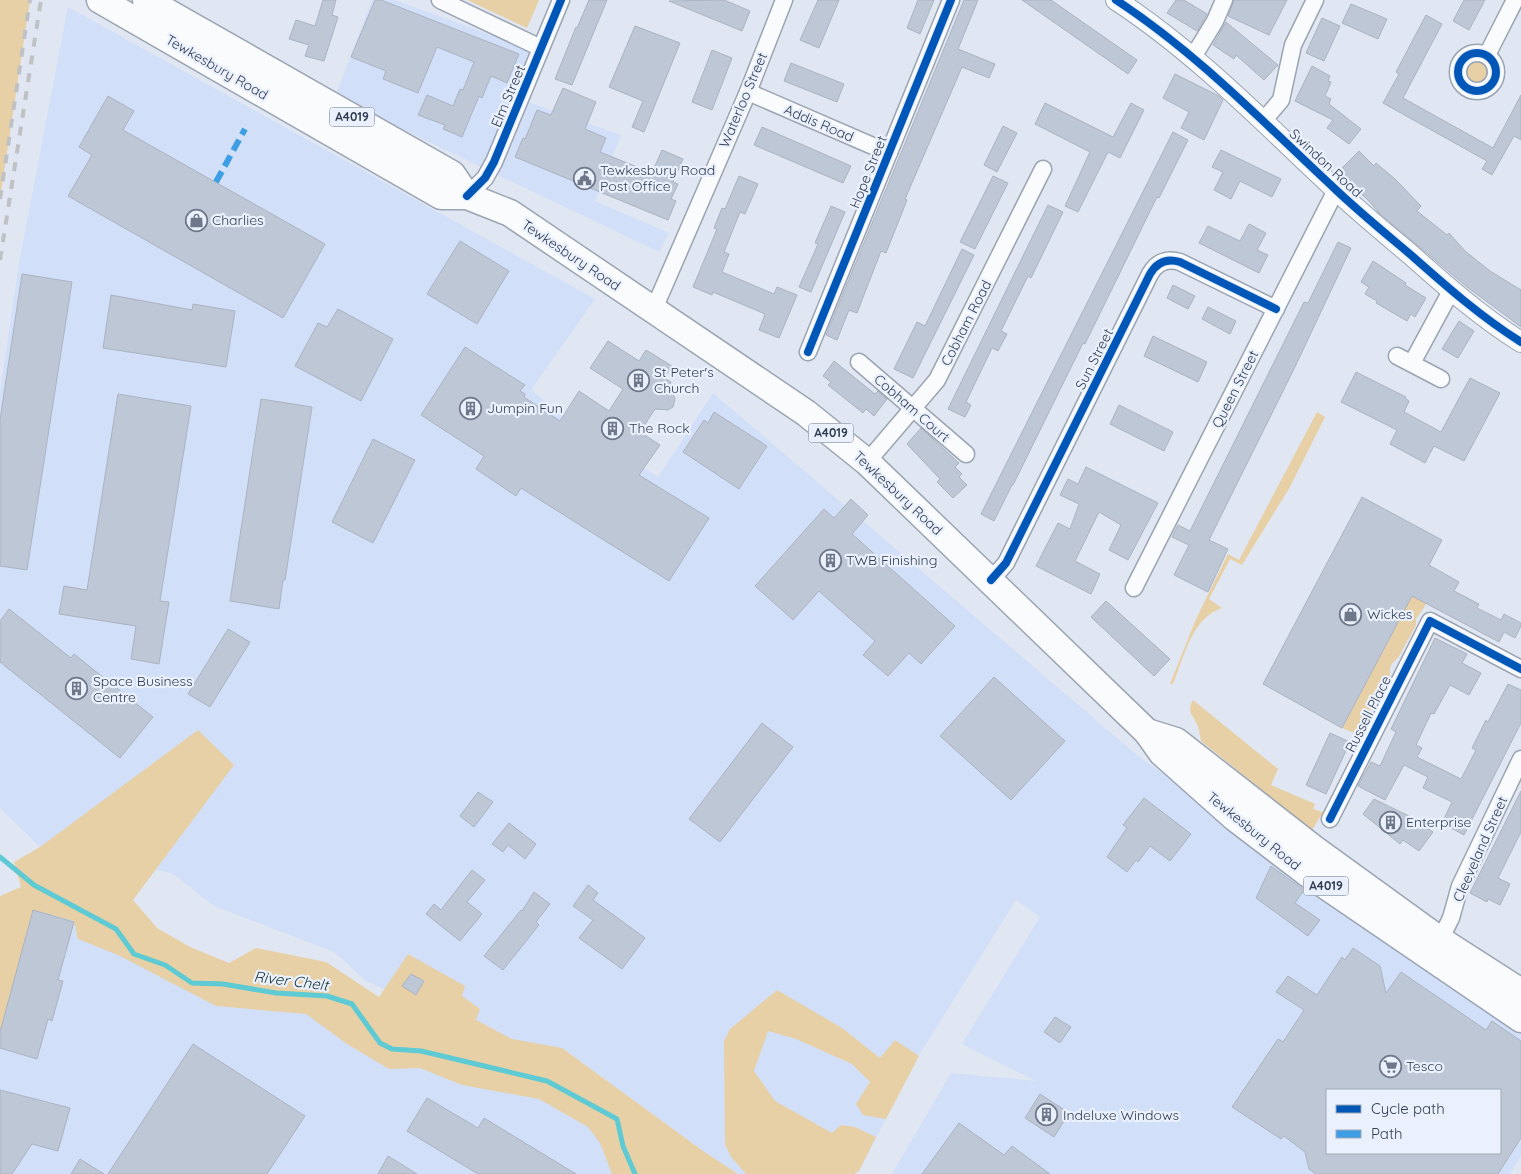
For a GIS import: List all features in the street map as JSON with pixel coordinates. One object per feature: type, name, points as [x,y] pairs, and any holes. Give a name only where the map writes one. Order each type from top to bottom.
[{"type":"highway","name":"Tewkesbury Road","points":[[100,0],[226,58]]},
{"type":"highway","name":"Tewkesbury Road","points":[[146,0],[226,58],[442,196],[468,196],[510,213],[806,413],[867,462],[1147,732],[1162,753],[1235,818],[1307,873],[1521,1019]]},
{"type":"highway","name":"Tewkesbury Road","points":[[1147,732],[1176,741],[1313,848],[1440,940],[1521,992]]},
{"type":"street","points":[[440,0],[541,48]]},
{"type":"street","name":"Elm Street","points":[[468,196],[485,178],[494,162],[561,0]]},
{"type":"street","name":"Waterloo Street","points":[[654,309],[748,92],[784,0]]},
{"type":"street","name":"Hope Street","points":[[808,352],[951,0]]},
{"type":"street","points":[[1193,57],[1215,21],[1224,0]]},
{"type":"street","points":[[1262,121],[1281,100],[1294,45],[1315,0]]},
{"type":"street","points":[[1487,55],[1515,0]]},
{"type":"street","name":"Swindon Road","points":[[1126,3],[1193,57],[1336,190],[1451,291],[1521,342]]},
{"type":"street","name":"Addis Road","points":[[748,92],[890,153]]},
{"type":"street","name":"Cobham Road","points":[[867,462],[937,380],[1043,169]]},
{"type":"street","name":"Queen Street","points":[[1134,588],[1336,190]]},
{"type":"street","name":"Sun Street","points":[[991,580],[1006,563],[1153,269],[1157,265],[1168,260],[1180,262],[1276,309]]},
{"type":"street","points":[[1412,364],[1451,291]]},
{"type":"street","points":[[1397,356],[1441,379]]},
{"type":"street","name":"Cobham Court","points":[[858,362],[966,454]]},
{"type":"street","name":"Russell Place","points":[[1330,819],[1430,620],[1521,669]]},
{"type":"street","name":"Cleeveland Street","points":[[1440,940],[1451,918],[1460,886],[1521,759]]},
{"type":"shaded area","points":[[0,0],[30,0],[0,199]]},
{"type":"shaded area","points":[[372,0],[395,0],[529,49],[517,98],[621,135],[595,201],[669,233],[659,252],[335,97]]},
{"type":"shaded area","points":[[467,0],[539,0],[527,28]]},
{"type":"shaded area","points":[[68,7],[595,299],[531,390],[566,419],[658,477],[713,393],[1138,756],[1521,1026],[1521,1156],[1510,1174],[892,1174],[951,1073],[1036,1081],[962,1044],[1040,917],[1016,900],[916,1060],[859,1171],[854,1174],[738,1174],[703,1151],[562,1048],[508,1044],[449,1020],[365,980],[334,952],[214,906],[172,873],[40,847],[0,808],[0,393],[19,263]]},
{"type":"shaded area","points":[[1477,55],[1489,60],[1494,72],[1489,84],[1477,89],[1465,84],[1460,72],[1465,60]]},
{"type":"shaded area","points":[[1317,412],[1325,417],[1290,487],[1242,565],[1230,559],[1209,599],[1222,608],[1203,620],[1196,629],[1185,651],[1173,684],[1170,684],[1196,619],[1228,554],[1239,560]]},
{"type":"shaded area","points":[[1414,592],[1429,600],[1416,619],[1416,625],[1398,658],[1391,665],[1390,675],[1357,734],[1342,728]]},
{"type":"shaded area","points":[[1193,700],[1278,769],[1271,785],[1315,804],[1313,809],[1323,812],[1312,830],[1201,741],[1198,726],[1190,711]]},
{"type":"shaded area","points":[[198,730],[234,765],[133,900],[157,928],[190,947],[229,963],[256,948],[326,962],[379,997],[408,954],[465,986],[462,996],[480,1009],[476,1020],[512,1039],[562,1048],[703,1151],[738,1174],[612,1174],[600,1143],[588,1127],[539,1099],[462,1085],[420,1068],[389,1069],[347,1044],[306,1014],[216,1006],[118,955],[78,939],[74,921],[34,910],[0,1032],[0,896],[21,887],[14,862],[40,847]]},
{"type":"shaded area","points":[[32,888],[276,995],[607,1117],[628,1174],[0,1174],[0,1000]]},
{"type":"shaded area","points":[[777,990],[842,1028],[880,1058],[895,1040],[919,1056],[886,1119],[863,1115],[856,1104],[870,1082],[852,1064],[796,1039],[768,1031],[754,1071],[775,1101],[832,1133],[841,1125],[855,1127],[876,1137],[859,1171],[854,1174],[746,1174],[731,1157],[725,1144],[724,1041],[730,1029]]},
{"type":"building","points":[[323,0],[336,0],[332,15],[338,17],[324,61],[305,56],[309,45],[289,39],[296,20],[315,26]]},
{"type":"building","points":[[375,0],[381,0],[519,54],[507,83],[491,76],[482,98],[479,96],[462,137],[443,129],[445,125],[418,115],[427,95],[453,106],[460,89],[463,90],[474,62],[437,47],[418,93],[383,79],[386,71],[351,57]]},
{"type":"building","points":[[589,0],[607,0],[572,85],[555,79]]},
{"type":"building","points":[[724,0],[750,11],[742,31],[669,1]]},
{"type":"building","points":[[818,0],[839,0],[819,48],[800,40]]},
{"type":"building","points":[[918,0],[934,0],[920,34],[907,28]]},
{"type":"building","points":[[964,0],[978,0],[958,49],[995,64],[989,78],[962,67],[905,199],[907,200],[886,253],[881,251],[857,313],[849,310],[837,340],[826,335]]},
{"type":"building","points":[[1022,0],[1051,0],[1137,60],[1128,74]]},
{"type":"building","points":[[1176,0],[1184,0],[1207,14],[1197,31],[1167,13]]},
{"type":"building","points":[[1234,0],[1287,0],[1269,35],[1228,16]]},
{"type":"building","points":[[1464,0],[1485,0],[1469,30],[1453,21]]},
{"type":"building","points":[[1351,4],[1387,19],[1378,39],[1342,23]]},
{"type":"building","points":[[1426,15],[1442,24],[1403,98],[1493,148],[1521,95],[1521,140],[1514,136],[1492,175],[1482,169],[1487,161],[1383,103],[1399,74],[1396,72]]},
{"type":"building","points":[[1322,18],[1340,26],[1324,61],[1306,53]]},
{"type":"building","points":[[1226,22],[1278,65],[1264,80],[1236,55],[1234,59],[1213,45]]},
{"type":"building","points":[[635,26],[680,43],[644,132],[632,127],[643,101],[609,87]]},
{"type":"building","points":[[712,50],[732,58],[712,110],[692,102]]},
{"type":"building","points":[[791,63],[844,84],[837,102],[784,81]]},
{"type":"building","points":[[1312,66],[1330,76],[1328,81],[1331,82],[1325,96],[1331,99],[1329,104],[1361,129],[1349,144],[1327,128],[1333,120],[1295,101]]},
{"type":"building","points":[[1175,74],[1219,96],[1223,100],[1204,140],[1181,128],[1189,112],[1163,98]]},
{"type":"building","points":[[563,88],[596,102],[585,129],[606,138],[600,152],[652,173],[662,150],[683,159],[673,182],[678,184],[671,199],[676,201],[668,220],[515,157],[537,110],[551,115]]},
{"type":"building","name":"Charlies","points":[[108,96],[134,111],[123,130],[325,244],[283,318],[68,196],[92,155],[79,147]]},
{"type":"building","points":[[1045,103],[1113,137],[1131,103],[1144,110],[1120,158],[1108,152],[1078,212],[1065,206],[1090,152],[1035,124]]},
{"type":"building","points":[[1003,126],[1017,133],[997,172],[984,165]]},
{"type":"building","points":[[762,127],[851,166],[843,183],[754,145]]},
{"type":"building","points":[[1173,132],[1188,140],[1159,198],[1157,197],[1085,344],[1083,343],[994,521],[981,514]]},
{"type":"building","points":[[1221,150],[1281,179],[1272,197],[1240,181],[1231,199],[1214,190],[1223,172],[1212,167]]},
{"type":"building","points":[[1359,151],[1374,166],[1376,163],[1395,179],[1421,206],[1417,211],[1447,235],[1449,233],[1465,251],[1490,271],[1521,290],[1521,327],[1467,287],[1379,213],[1367,199],[1337,173]]},
{"type":"building","points":[[739,176],[758,184],[745,214],[740,212],[724,252],[729,254],[722,272],[774,294],[777,287],[797,295],[779,338],[759,330],[765,314],[713,292],[712,295],[693,287],[717,229],[714,228],[722,208],[725,209]]},
{"type":"building","points":[[993,176],[1008,183],[975,249],[960,242]]},
{"type":"building","points":[[1048,205],[1063,212],[1031,278],[1028,276],[1001,331],[1007,334],[998,351],[992,348],[966,402],[971,405],[965,417],[948,409]]},
{"type":"building","points":[[831,206],[845,212],[811,292],[799,287],[818,244],[815,243]]},
{"type":"building","points":[[1249,224],[1266,233],[1257,250],[1268,255],[1259,273],[1199,243],[1208,226],[1240,241]]},
{"type":"building","points":[[460,241],[509,271],[477,324],[427,294]]},
{"type":"building","points":[[1338,242],[1351,248],[1294,369],[1209,540],[1228,549],[1208,592],[1174,575],[1189,545],[1172,537],[1178,525],[1190,531],[1304,302],[1308,303]]},
{"type":"building","points":[[962,249],[974,255],[913,378],[894,369],[917,322],[925,326]]},
{"type":"building","points":[[1373,261],[1426,298],[1415,317],[1411,314],[1407,321],[1376,303],[1377,301],[1365,294],[1369,287],[1361,282]]},
{"type":"building","points":[[22,274],[72,282],[27,570],[0,566],[0,420]]},
{"type":"building","points":[[1173,285],[1195,296],[1188,309],[1167,298]]},
{"type":"building","points":[[111,295],[192,310],[193,304],[235,311],[226,367],[103,348]]},
{"type":"building","points":[[1208,307],[1236,321],[1230,334],[1202,319]]},
{"type":"building","points":[[338,309],[393,339],[361,401],[295,366],[318,323],[327,327]]},
{"type":"building","points":[[1459,321],[1474,331],[1458,358],[1442,349]]},
{"type":"building","points":[[1153,336],[1207,362],[1198,382],[1144,356]]},
{"type":"building","points":[[608,341],[639,361],[646,350],[672,366],[664,378],[671,382],[669,387],[675,399],[673,407],[668,410],[655,409],[640,432],[660,445],[639,475],[709,518],[669,581],[521,488],[516,496],[476,469],[484,456],[421,415],[465,347],[525,385],[520,391],[525,394],[524,397],[560,421],[579,391],[609,411],[623,389],[590,368]]},
{"type":"building","points":[[834,361],[875,394],[878,391],[887,399],[874,416],[866,409],[863,413],[828,385],[831,382],[823,376]]},
{"type":"building","points":[[1356,372],[1406,397],[1409,401],[1404,412],[1441,432],[1470,378],[1500,393],[1464,461],[1434,446],[1425,463],[1390,444],[1397,430],[1341,402]]},
{"type":"building","points":[[118,394],[191,406],[160,601],[169,602],[159,664],[131,659],[136,626],[59,614],[64,586],[87,590]]},
{"type":"building","points":[[261,399],[312,407],[279,609],[230,601]]},
{"type":"building","points":[[1119,405],[1173,432],[1164,451],[1110,424]]},
{"type":"building","points":[[714,412],[767,446],[739,489],[683,452],[704,420],[708,423]]},
{"type":"building","points":[[921,428],[959,463],[955,467],[962,474],[959,477],[967,485],[953,498],[937,482],[940,479],[907,444]]},
{"type":"building","points":[[373,439],[415,460],[373,543],[332,522]]},
{"type":"building","points":[[1086,467],[1158,503],[1128,560],[1109,550],[1121,525],[1099,512],[1075,561],[1100,574],[1091,594],[1036,566],[1058,523],[1070,529],[1079,504],[1060,495],[1068,479],[1078,484]]},
{"type":"building","name":"Wickes","points":[[1362,497],[1442,540],[1429,565],[1459,582],[1454,591],[1479,604],[1477,608],[1501,620],[1504,614],[1521,623],[1521,626],[1515,638],[1504,632],[1499,642],[1412,596],[1342,728],[1263,684]]},
{"type":"building","name":"TWB Finishing","points":[[851,499],[868,515],[852,534],[955,626],[921,664],[909,653],[888,676],[863,655],[875,641],[819,591],[793,620],[755,586],[824,509],[834,518]]},
{"type":"building","points":[[1106,601],[1170,659],[1154,676],[1091,617]]},
{"type":"building","name":"Space Business Centre","points":[[9,609],[71,658],[74,654],[153,717],[120,758],[0,662],[0,621]]},
{"type":"building","name":"Space Business Centre","points":[[228,629],[250,642],[210,707],[188,694]]},
{"type":"building","points":[[1435,638],[1467,654],[1462,663],[1481,673],[1469,695],[1450,685],[1434,714],[1431,713],[1416,745],[1422,748],[1417,757],[1461,779],[1476,750],[1472,748],[1486,720],[1488,722],[1508,684],[1521,690],[1521,723],[1464,835],[1442,823],[1452,802],[1423,788],[1428,777],[1404,765],[1385,800],[1358,786],[1371,762],[1380,766],[1396,732],[1391,729]]},
{"type":"building","points":[[994,677],[1065,741],[1011,800],[940,736]]},
{"type":"building","points":[[762,723],[793,747],[720,842],[689,819]]},
{"type":"building","points":[[1330,733],[1350,742],[1326,794],[1306,785]]},
{"type":"building","points":[[1521,791],[1521,832],[1498,878],[1510,884],[1500,905],[1488,899],[1487,902],[1470,893]]},
{"type":"building","points":[[478,792],[493,802],[474,827],[460,816]]},
{"type":"building","points":[[1144,798],[1191,834],[1170,861],[1150,846],[1138,862],[1136,860],[1127,872],[1107,857],[1127,828],[1123,825]]},
{"type":"building","name":"Enterprise","points":[[1374,799],[1415,819],[1433,832],[1419,851],[1403,840],[1400,844],[1363,814]]},
{"type":"building","points":[[509,823],[536,844],[525,859],[508,845],[503,852],[492,844]]},
{"type":"building","points":[[1271,866],[1304,890],[1295,903],[1320,920],[1308,936],[1256,898]]},
{"type":"building","points":[[472,870],[485,880],[467,902],[482,914],[460,941],[426,914],[434,904],[441,910]]},
{"type":"building","points":[[588,885],[598,893],[593,900],[645,938],[622,969],[579,938],[593,920],[573,906]]},
{"type":"building","points":[[534,892],[550,904],[536,922],[539,925],[503,970],[484,956],[522,911]]},
{"type":"building","points":[[33,910],[74,922],[58,980],[63,981],[52,1021],[48,1019],[37,1059],[0,1048],[0,1032]]},
{"type":"building","name":"Tesco","points":[[1353,948],[1380,966],[1386,993],[1401,972],[1486,1030],[1492,1021],[1521,1041],[1521,1138],[1498,1174],[1316,1174],[1309,1169],[1305,1152],[1284,1136],[1281,1139],[1232,1107],[1278,1039],[1283,1042],[1304,1010],[1276,992],[1288,976],[1317,995],[1342,957],[1345,960]]},
{"type":"building","points":[[411,974],[424,981],[416,995],[402,986]]},
{"type":"building","points":[[1055,1017],[1071,1027],[1060,1043],[1044,1032]]},
{"type":"building","points":[[193,1044],[305,1116],[267,1174],[108,1174]]},
{"type":"building","points":[[0,1090],[70,1108],[58,1151],[32,1144],[12,1174],[0,1174]]},
{"type":"building","name":"Indeluxe Windows","points":[[1040,1094],[1069,1113],[1054,1137],[1025,1118]]},
{"type":"building","points":[[427,1098],[478,1128],[484,1118],[576,1174],[478,1174],[407,1131]]},
{"type":"building","points":[[959,1123],[1004,1155],[1012,1146],[1050,1174],[922,1174]]},
{"type":"building","points":[[388,1156],[417,1174],[378,1174]]},
{"type":"building","points":[[80,1159],[104,1174],[71,1174]]},
{"type":"waterway","name":"River Chelt","points":[[0,857],[34,885],[116,929],[134,954],[165,965],[192,983],[223,984],[276,993],[327,996],[352,1004],[380,1043],[392,1049],[421,1051],[547,1081],[617,1119],[623,1146],[635,1174]]},
{"type":"railway","points":[[0,199],[30,0]]},
{"type":"railway","points":[[0,260],[41,0]]},
{"type":"marked path","points":[[216,182],[245,129]]},
{"type":"cycle path","points":[[467,196],[485,178],[494,162],[561,0]]},
{"type":"cycle path","points":[[808,352],[951,0]]},
{"type":"cycle path","points":[[1116,0],[1146,21],[1202,66],[1256,114],[1343,197],[1464,301],[1521,342]]},
{"type":"cycle path","points":[[1477,53],[1490,59],[1496,72],[1490,85],[1477,91],[1464,85],[1458,72],[1464,59],[1477,53]]},
{"type":"cycle path","points":[[991,580],[1006,563],[1150,274],[1156,266],[1171,260],[1180,262],[1276,309]]},
{"type":"cycle path","points":[[1330,819],[1430,621],[1521,669]]},
{"type":"place","name":"Tewkesbury Road Post Office","points":[[584,178]]},
{"type":"place","name":"Charlies","points":[[196,220]]},
{"type":"place","name":"St Peter's Church","points":[[638,380]]},
{"type":"place","name":"Jumpin Fun","points":[[471,408]]},
{"type":"place","name":"The Rock","points":[[613,428]]},
{"type":"place","name":"TWB Finishing","points":[[830,560]]},
{"type":"place","name":"Wickes","points":[[1351,614]]},
{"type":"place","name":"Space Business Centre","points":[[77,689]]},
{"type":"place","name":"Enterprise","points":[[1390,822]]},
{"type":"place","name":"Tesco","points":[[1390,1066]]},
{"type":"place","name":"Indeluxe Windows","points":[[1047,1115]]}]
